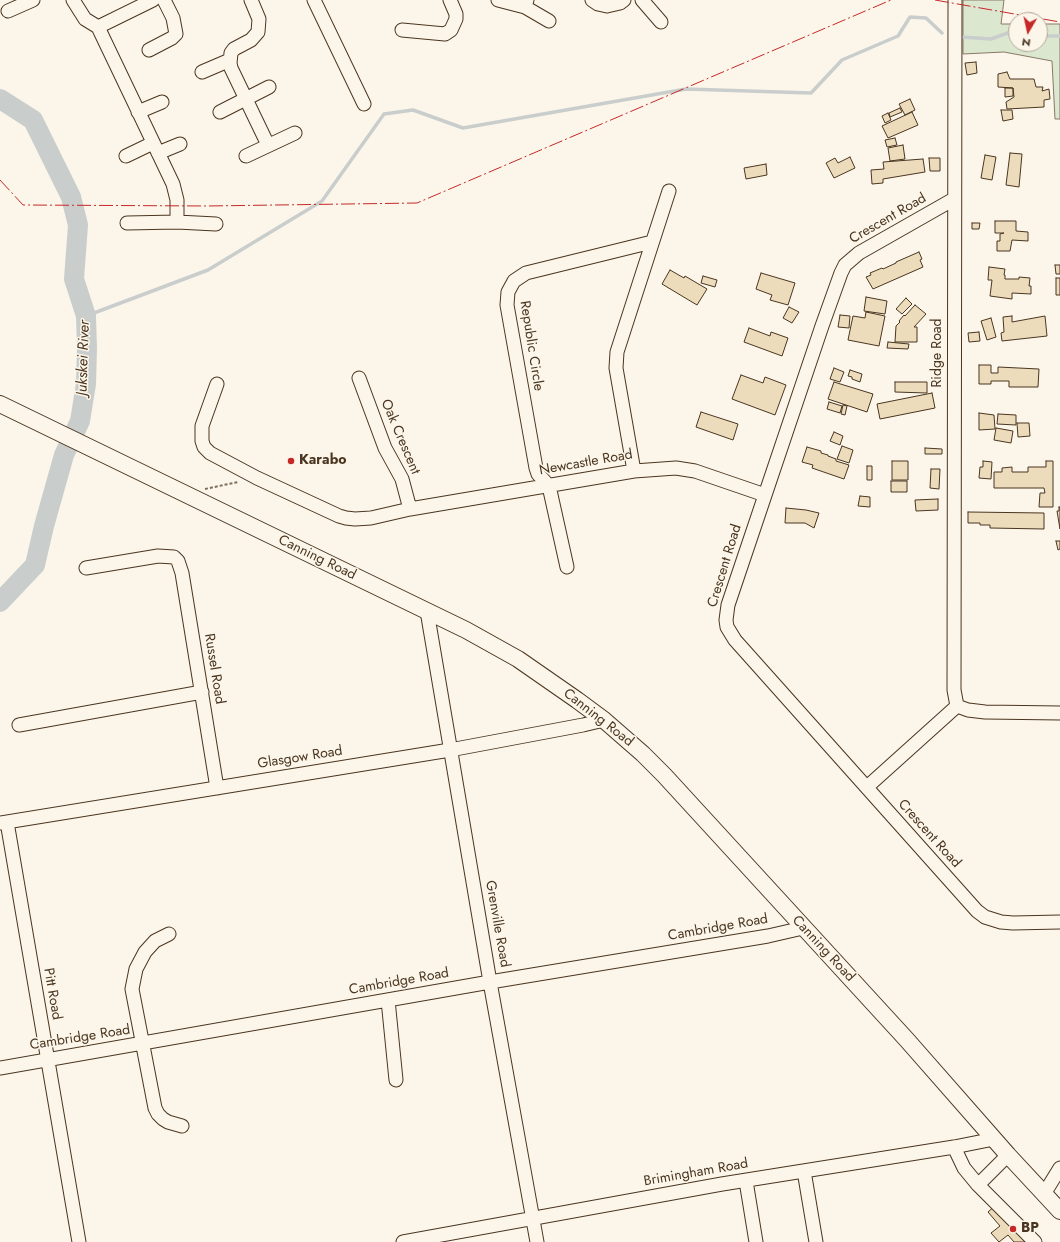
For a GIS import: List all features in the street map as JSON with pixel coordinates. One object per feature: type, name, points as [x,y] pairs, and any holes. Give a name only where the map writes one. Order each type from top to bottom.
[{"type":"main road","name":"Canning Road","points":[[0,404],[466,630],[518,659],[604,720],[664,774],[707,820],[1060,1211]]},
{"type":"street","points":[[8,11],[33,0]]},
{"type":"street","points":[[73,0],[85,19],[98,27],[173,184],[177,200],[176,222]]},
{"type":"street","points":[[98,27],[152,0]]},
{"type":"street","points":[[150,50],[172,38],[176,34],[173,18],[164,0]]},
{"type":"street","points":[[250,0],[259,19],[258,32],[251,40],[234,49],[231,53],[230,60],[231,68],[268,145]]},
{"type":"street","points":[[314,0],[364,104]]},
{"type":"street","points":[[402,30],[445,34],[451,30],[456,19],[456,14],[450,0]]},
{"type":"street","points":[[498,0],[526,4],[549,21]]},
{"type":"street","points":[[592,0],[598,4],[607,6],[620,3],[624,0]]},
{"type":"street","points":[[642,0],[661,22]]},
{"type":"street","name":"Ridge Road","points":[[955,0],[954,690],[958,706]]},
{"type":"street","points":[[202,72],[230,60]]},
{"type":"street","points":[[220,112],[269,87]]},
{"type":"street","points":[[138,112],[162,102]]},
{"type":"street","points":[[246,156],[295,133]]},
{"type":"street","points":[[126,156],[156,148],[180,144]]},
{"type":"street","points":[[634,470],[616,360],[619,345],[669,191]]},
{"type":"street","name":"Crescent Road","points":[[954,199],[859,253],[845,265],[838,279],[728,605],[726,620],[727,627],[735,640],[971,905],[985,917],[1001,922],[1060,922]]},
{"type":"street","points":[[127,223],[176,222],[216,224]]},
{"type":"street","name":"Republic Circle","points":[[549,486],[538,474],[536,468],[507,305],[508,292],[514,281],[526,273],[652,242]]},
{"type":"street","name":"Oak Crescent","points":[[359,378],[386,448],[402,479],[410,509]]},
{"type":"street","name":"Newcastle Road","points":[[217,384],[202,426],[202,441],[204,447],[216,458],[346,518],[371,518],[410,509],[634,470],[685,469],[765,495]]},
{"type":"street","points":[[549,486],[567,567]]},
{"type":"street","name":"Russel Road","points":[[86,568],[158,556],[174,557],[178,561],[182,573],[217,788]]},
{"type":"street","name":"Grenville Road","points":[[427,611],[490,982],[537,1242]]},
{"type":"street","points":[[19,725],[202,692]]},
{"type":"street","points":[[867,787],[958,706],[968,710],[985,712],[1060,713]]},
{"type":"street","name":"Glasgow Road","points":[[3,822],[450,750],[604,720]]},
{"type":"street","name":"Pitt Road","points":[[3,822],[79,1242]]},
{"type":"street","name":"Cambridge Road","points":[[0,1068],[490,982],[768,936],[803,928]]},
{"type":"street","points":[[169,934],[155,941],[144,952],[136,969],[132,989],[154,1101],[158,1114],[168,1122],[182,1126]]},
{"type":"street","points":[[388,1000],[396,1080]]},
{"type":"street","name":"Brimingham Road","points":[[403,1242],[746,1180],[954,1147],[994,1138]]},
{"type":"street","points":[[954,1147],[964,1168],[978,1185],[1035,1242]]},
{"type":"street","points":[[978,1185],[1008,1155]]},
{"type":"street","points":[[1044,1194],[1060,1168]]},
{"type":"street","points":[[804,1171],[816,1242]]},
{"type":"street","points":[[746,1180],[756,1242]]},
{"type":"path","points":[[184,493],[257,478]]},
{"type":"green space","points":[[963,0],[1004,0],[1001,24],[1008,24],[1008,52],[1048,52],[1048,24],[1060,24],[1060,119],[1055,119],[1052,61],[1004,52],[963,54]]},
{"type":"building","points":[[976,62],[977,73],[967,75],[965,63]]},
{"type":"building","points":[[1007,72],[1010,79],[1034,79],[1036,87],[1043,87],[1042,91],[1049,89],[1050,99],[1044,100],[1044,107],[1007,109],[1006,102],[1014,97],[1013,88],[998,87],[998,74]]},
{"type":"building","points":[[1005,88],[1013,88],[1013,96],[1005,97]]},
{"type":"building","points":[[910,99],[915,110],[905,115],[899,104]]},
{"type":"building","points":[[900,108],[902,112],[890,117],[889,113]]},
{"type":"building","points":[[1001,110],[1012,110],[1013,119],[1003,121]]},
{"type":"building","points":[[912,112],[918,125],[888,138],[882,126]]},
{"type":"building","points":[[888,113],[891,120],[885,123],[882,116]]},
{"type":"building","points":[[895,138],[897,145],[887,147],[885,140]]},
{"type":"building","points":[[903,145],[905,159],[890,161],[888,148]]},
{"type":"building","points":[[1010,153],[1022,154],[1019,187],[1006,185]]},
{"type":"building","points":[[985,155],[996,157],[992,180],[981,178]]},
{"type":"building","points":[[850,157],[855,168],[834,178],[826,163],[835,158],[838,163]]},
{"type":"building","points":[[929,158],[940,158],[940,171],[930,171]]},
{"type":"building","points":[[923,159],[925,172],[883,179],[883,183],[872,184],[871,170],[884,169],[883,162]]},
{"type":"building","points":[[766,164],[767,175],[746,179],[744,168]]},
{"type":"building","points":[[995,221],[1016,221],[1016,231],[1028,232],[1028,241],[1012,240],[1010,251],[997,251],[997,241],[1000,241],[1000,234],[1004,233],[995,233]]},
{"type":"building","points":[[972,223],[980,223],[979,229],[972,229]]},
{"type":"building","points":[[919,252],[923,267],[873,289],[866,277],[871,275],[870,273],[882,268],[883,269]]},
{"type":"building","points":[[1055,265],[1060,265],[1060,274],[1056,274]]},
{"type":"building","points":[[989,267],[1005,269],[1005,279],[1019,279],[1019,277],[1030,278],[1029,286],[1031,286],[1031,294],[1012,293],[1012,299],[990,296],[992,280],[988,280]]},
{"type":"building","points":[[670,270],[684,278],[685,276],[707,289],[697,305],[662,284]]},
{"type":"building","points":[[761,273],[795,283],[788,305],[770,300],[772,295],[756,289]]},
{"type":"building","points":[[703,276],[717,280],[715,287],[701,283]]},
{"type":"building","points":[[1056,278],[1060,278],[1060,295],[1056,295]]},
{"type":"building","points":[[866,297],[887,301],[885,314],[864,311]]},
{"type":"building","points":[[906,298],[912,304],[902,314],[896,309]]},
{"type":"building","points":[[915,305],[926,314],[914,327],[917,327],[917,342],[895,342],[896,326],[904,315],[905,316]]},
{"type":"building","points":[[789,307],[799,312],[792,323],[783,318]]},
{"type":"building","points":[[866,312],[885,316],[879,346],[848,340],[853,316],[865,318]]},
{"type":"building","points":[[840,315],[850,316],[849,328],[838,327]]},
{"type":"building","points":[[1012,316],[1012,322],[1045,316],[1047,336],[1002,341],[1001,333],[1004,332],[1003,317]]},
{"type":"building","points":[[991,318],[996,337],[987,340],[981,321]]},
{"type":"building","points":[[749,328],[770,336],[771,332],[788,338],[782,356],[744,342]]},
{"type":"building","points":[[979,332],[980,341],[969,342],[968,333]]},
{"type":"building","points":[[888,342],[909,344],[908,349],[887,348]]},
{"type":"building","points":[[979,365],[991,365],[991,373],[998,373],[998,367],[1039,369],[1038,387],[1009,387],[1009,381],[991,381],[991,384],[979,384]]},
{"type":"building","points":[[834,368],[844,372],[840,382],[830,379]]},
{"type":"building","points":[[850,370],[862,374],[860,382],[848,376]]},
{"type":"building","points":[[741,375],[763,383],[765,377],[786,385],[775,415],[732,399]]},
{"type":"building","points":[[834,382],[873,394],[867,412],[828,399]]},
{"type":"building","points":[[895,382],[927,382],[927,393],[895,392]]},
{"type":"building","points":[[932,393],[935,408],[880,419],[877,404]]},
{"type":"building","points":[[829,402],[842,406],[840,413],[827,409]]},
{"type":"building","points":[[843,405],[847,406],[845,415],[841,414]]},
{"type":"building","points":[[701,412],[738,424],[733,440],[696,427]]},
{"type":"building","points":[[979,413],[994,415],[995,429],[979,430]]},
{"type":"building","points":[[998,414],[1016,415],[1016,425],[997,424]]},
{"type":"building","points":[[1017,423],[1029,423],[1030,436],[1018,437]]},
{"type":"building","points":[[996,428],[1013,431],[1011,443],[994,440]]},
{"type":"building","points":[[834,432],[843,436],[840,445],[830,441]]},
{"type":"building","points":[[842,446],[853,450],[849,463],[837,459]]},
{"type":"building","points":[[807,447],[821,451],[821,453],[836,459],[836,461],[849,465],[844,479],[812,468],[813,465],[802,462]]},
{"type":"building","points":[[925,448],[942,449],[942,454],[925,454]]},
{"type":"building","points":[[892,461],[908,461],[908,480],[892,480]]},
{"type":"building","points":[[983,461],[992,462],[991,479],[979,478],[980,467],[983,467]]},
{"type":"building","points":[[1046,461],[1053,461],[1053,507],[1039,507],[1040,493],[1045,493],[1044,488],[994,488],[994,472],[1002,472],[1002,468],[1012,467],[1012,472],[1028,472],[1028,467],[1046,467]]},
{"type":"building","points":[[867,466],[872,466],[872,480],[867,480]]},
{"type":"building","points":[[931,469],[940,469],[939,489],[930,488]]},
{"type":"building","points":[[891,481],[907,481],[907,492],[891,492]]},
{"type":"building","points":[[860,496],[870,497],[870,507],[858,506]]},
{"type":"building","points":[[938,499],[938,510],[916,511],[915,500]]},
{"type":"building","points":[[1059,507],[1060,529],[1057,511],[1059,511]]},
{"type":"building","points":[[786,508],[819,513],[814,528],[805,523],[785,523]]},
{"type":"building","points":[[968,512],[1044,513],[1044,529],[990,528],[990,525],[968,523]]},
{"type":"building","points":[[1056,541],[1060,541],[1060,549],[1058,550]]},
{"type":"building","points":[[997,1204],[1030,1242],[1014,1242],[1008,1235],[999,1242],[991,1233],[1000,1226],[988,1212]]},
{"type":"waterway","points":[[86,316],[208,270],[322,201],[384,114],[413,110],[463,128],[686,89],[811,93],[842,60],[898,36],[910,17],[926,18],[942,33]]},
{"type":"waterway","points":[[962,37],[991,39],[1008,33]]},
{"type":"waterway","points":[[1048,36],[1060,36]]},
{"type":"waterway","name":"Jukskei River","points":[[0,99],[33,120],[71,197],[78,225],[74,279],[86,316],[87,348],[86,384],[80,421],[64,455],[44,526],[35,565],[0,602]]},
{"type":"power","points":[[0,180],[23,205],[207,206],[417,203],[891,0]]},
{"type":"power","points":[[935,0],[1060,22]]},
{"type":"place","name":"Karabo","points":[[291,461]]},
{"type":"place","name":"BP","points":[[1013,1229]]}]
